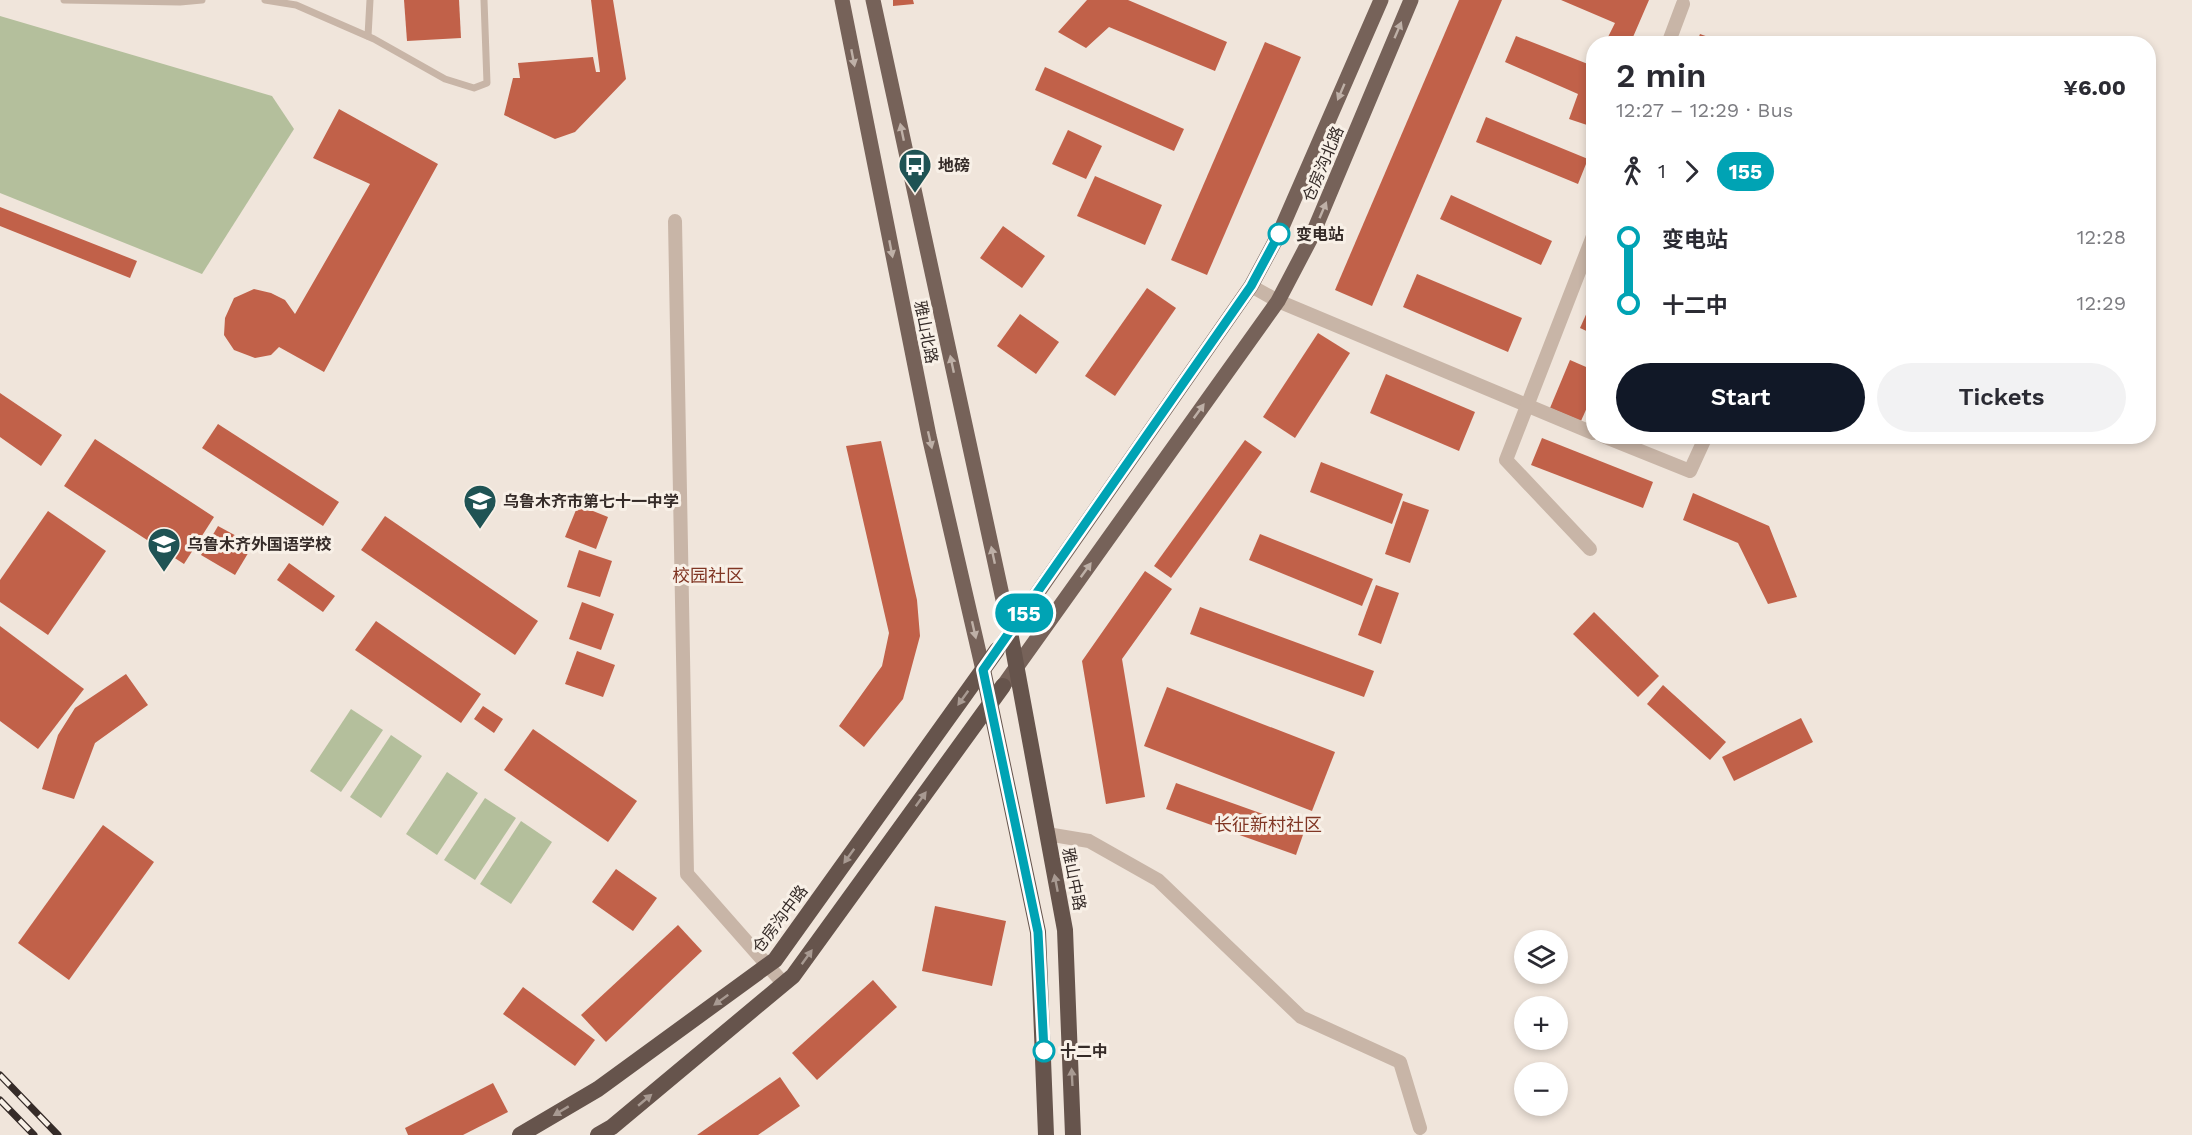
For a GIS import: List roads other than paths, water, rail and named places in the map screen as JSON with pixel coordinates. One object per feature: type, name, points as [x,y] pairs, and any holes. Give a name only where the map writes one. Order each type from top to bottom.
[{"type":"highway","name":"雅山中路","points":[[1010,632],[1065,930],[1073,1135]]},
{"type":"highway","name":"仓房沟中路","points":[[520,1135],[598,1089],[775,960],[997,650]]},
{"type":"highway","points":[[983,670],[1038,932],[1046,1135]]},
{"type":"highway","points":[[598,1135],[612,1127],[793,976],[1003,686]]},
{"type":"main road","name":"雅山北路","points":[[843,0],[929,436],[983,670]]},
{"type":"main road","name":"雅山北路","points":[[873,0],[1010,632]]},
{"type":"main road","name":"仓房沟北路","points":[[997,650],[1251,286],[1279,234],[1381,0]]},
{"type":"main road","name":"仓房沟北路","points":[[1003,686],[1278,301],[1311,238],[1411,0]]},
{"type":"street","points":[[1671,36],[1683,4]]},
{"type":"street","points":[[675,221],[687,874],[784,984]]},
{"type":"street","points":[[1586,254],[1506,460],[1590,549]]},
{"type":"street","points":[[1251,286],[1278,301],[1586,430]]},
{"type":"street","points":[[1623,444],[1690,471],[1702,444]]},
{"type":"street","points":[[1047,834],[1089,841],[1158,880],[1301,1017],[1400,1062],[1420,1128]]},
{"type":"lane","points":[[64,0],[180,2],[202,0]]},
{"type":"lane","points":[[266,0],[296,5],[368,36],[445,79],[474,88],[487,83],[484,0]]},
{"type":"lane","points":[[368,36],[370,0]]},
{"type":"railway","points":[[0,1075],[58,1135]]},
{"type":"railway","points":[[0,1100],[34,1135]]},
{"type":"place","name":"地磅","points":[[915,194]]},
{"type":"place","name":"变电站","points":[[1279,234]]},
{"type":"place","name":"乌鲁木齐市第七十一中学","points":[[480,530]]},
{"type":"place","name":"乌鲁木齐外国语学校","points":[[164,573]]},
{"type":"place","name":"十二中","points":[[1044,1051]]},
{"type":"district","name":"校园社区","points":[[708,575]]},
{"type":"district","name":"长征新村社区","points":[[1268,824]]}]
